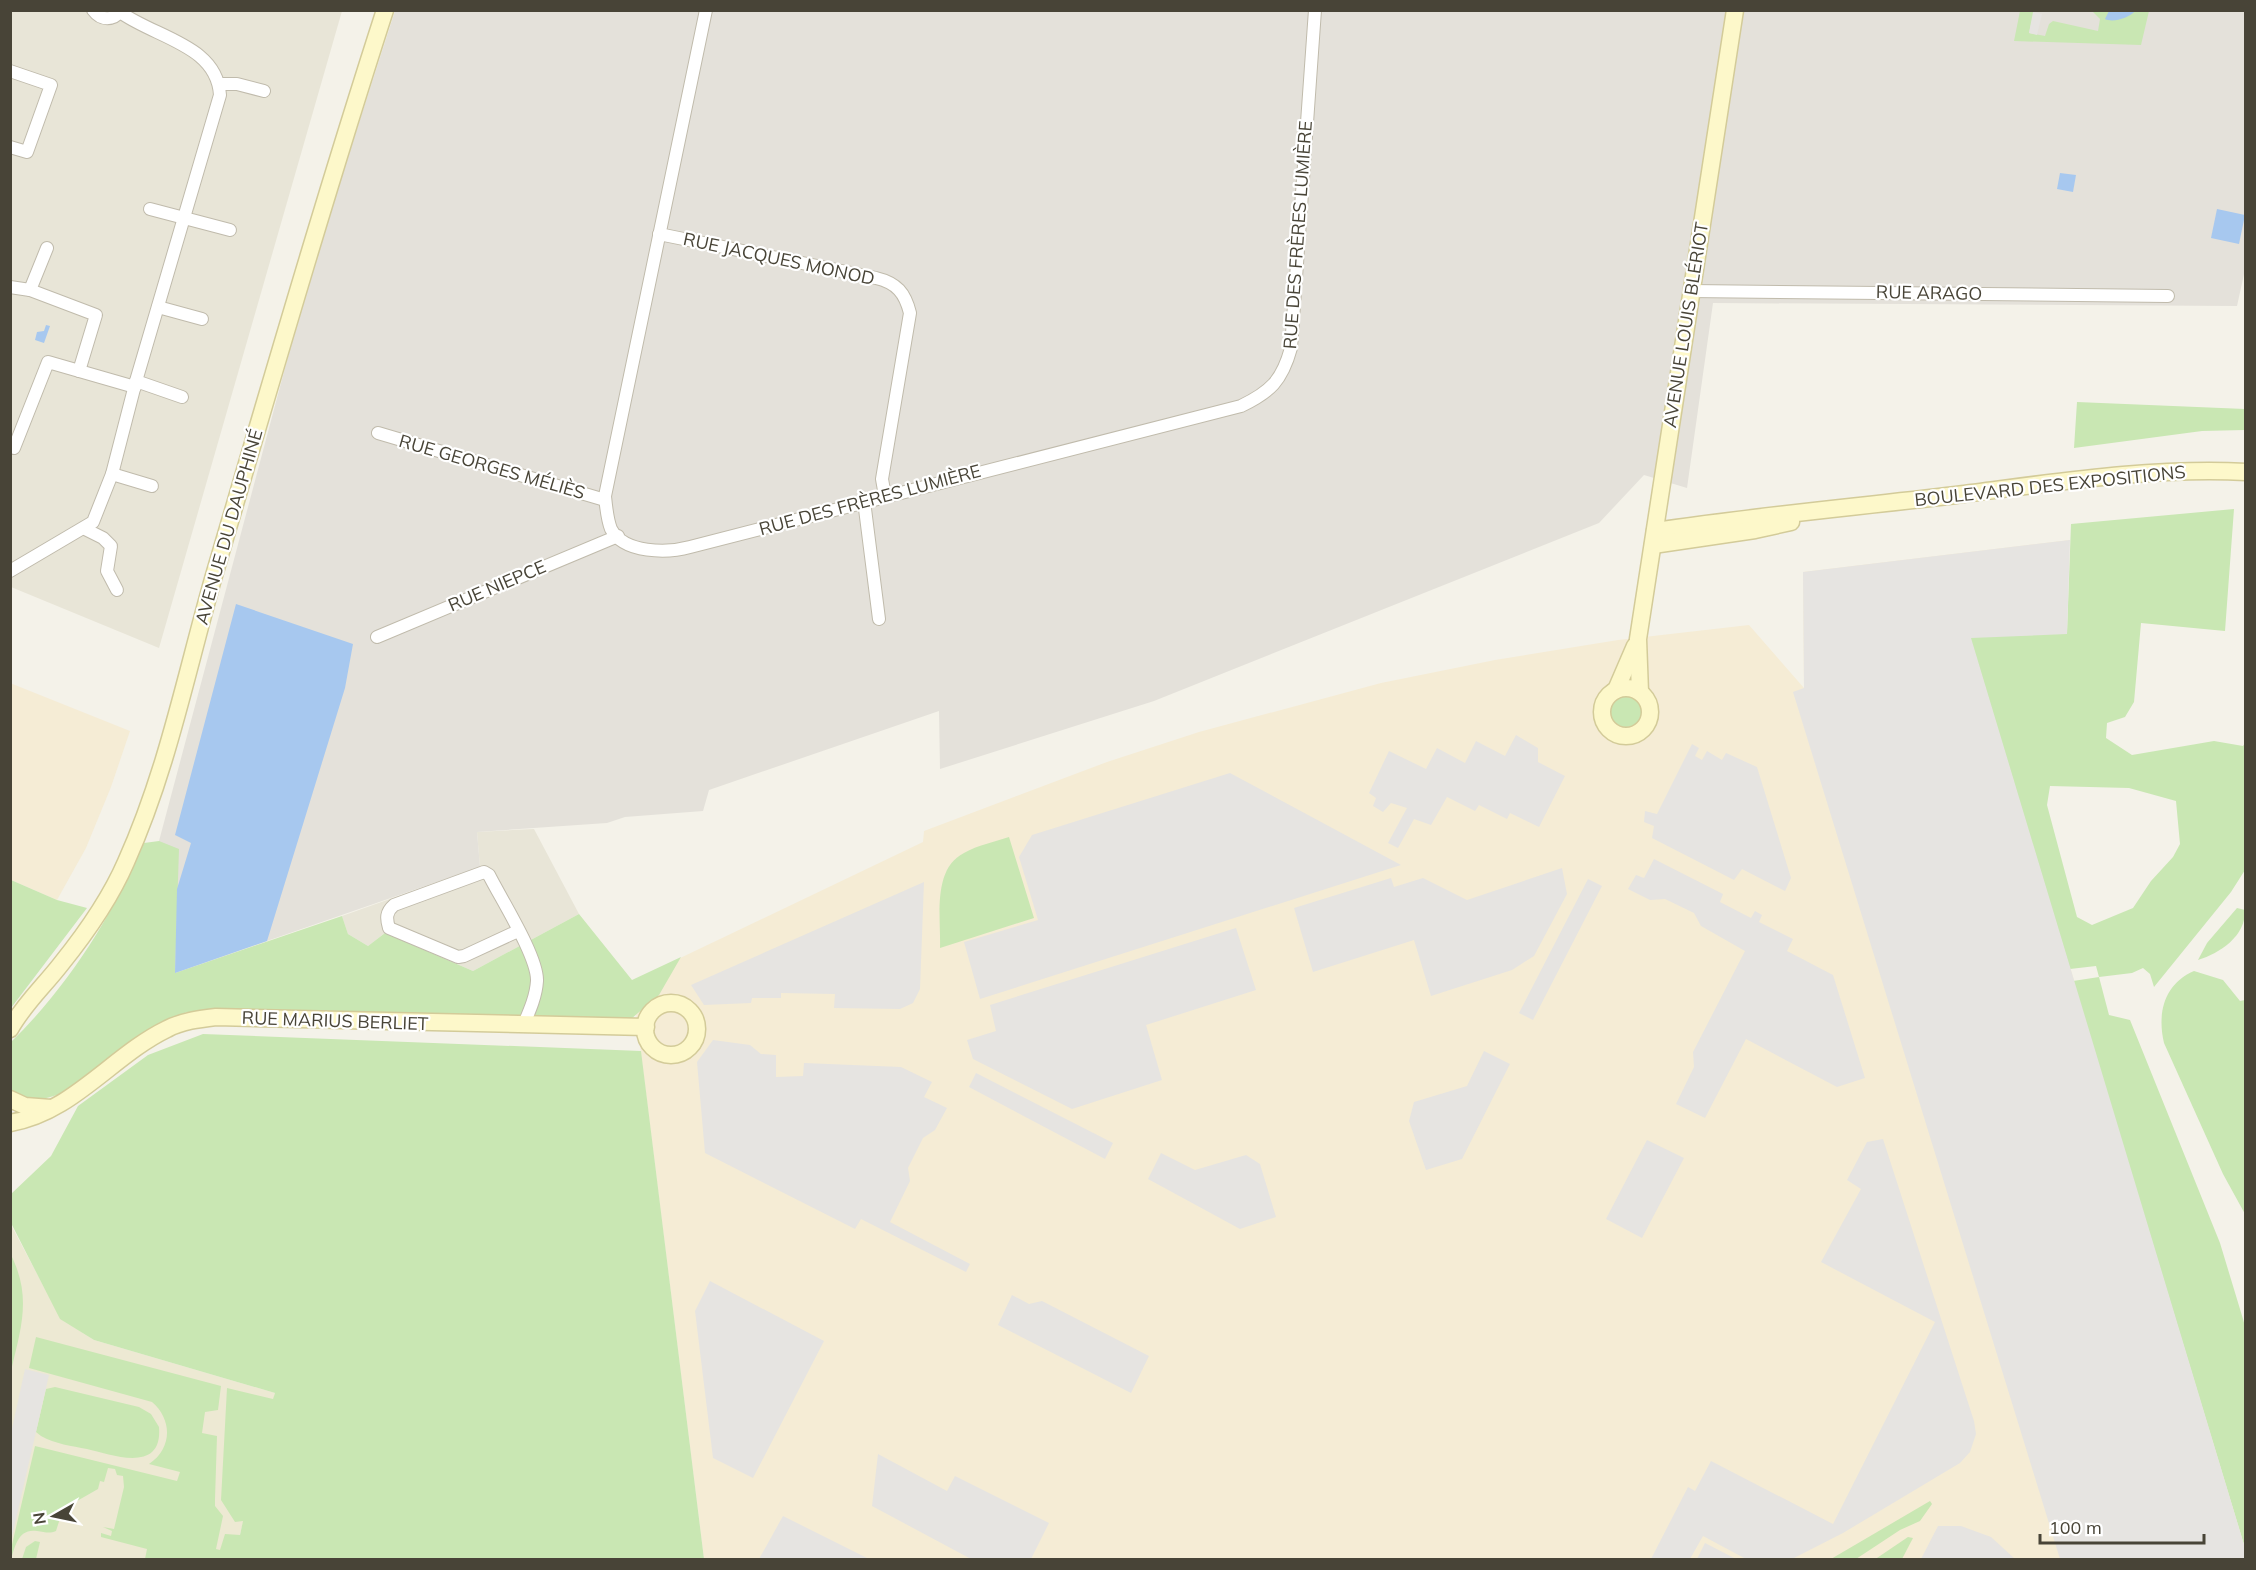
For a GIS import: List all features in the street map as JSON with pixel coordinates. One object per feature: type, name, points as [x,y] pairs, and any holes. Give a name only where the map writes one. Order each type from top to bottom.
[{"type":"street","points":[[10,572],[85,529],[93,522],[112,474],[135,384],[220,95],[220,84],[214,69],[202,55],[134,23],[121,11],[111,19],[104,19],[93,10]]},
{"type":"street","name":"AVENUE DU DAUPHINÉ","points":[[13,1021],[61,965],[96,916],[125,866],[153,801],[212,583],[334,169],[385,10]]},
{"type":"street","points":[[618,536],[612,529],[605,500],[706,10]]},
{"type":"street","name":"RUE DES FRÈRES LUMIÈRE","points":[[618,536],[630,544],[646,548],[677,550],[1241,406],[1262,395],[1273,386],[1286,368],[1291,348],[1315,10]]},
{"type":"street","name":"AVENUE LOUIS BLÉRIOT","points":[[1640,692],[1638,639],[1735,10]]},
{"type":"street","points":[[10,71],[51,85],[27,152],[10,147]]},
{"type":"street","points":[[220,84],[237,84],[264,91]]},
{"type":"street","points":[[150,208],[230,230]]},
{"type":"street","name":"RUE JACQUES MONOD","points":[[659,234],[876,278],[897,286],[908,302],[910,314],[882,479],[885,496]]},
{"type":"street","points":[[30,290],[47,248]]},
{"type":"street","points":[[10,286],[30,290],[96,315],[79,371]]},
{"type":"street","name":"RUE ARAGO","points":[[1690,291],[2168,296]]},
{"type":"street","points":[[158,307],[202,319]]},
{"type":"street","points":[[14,448],[48,362],[182,397]]},
{"type":"street","name":"RUE GEORGES MÉLIÈS","points":[[378,434],[605,500]]},
{"type":"street","name":"BOULEVARD DES EXPOSITIONS","points":[[1654,538],[1748,517],[1855,507],[2112,476],[2185,471],[2246,472]]},
{"type":"street","points":[[112,474],[152,486]]},
{"type":"street","points":[[864,501],[879,619]]},
{"type":"street","points":[[85,529],[103,538],[111,546],[107,571],[117,590]]},
{"type":"street","name":"RUE NIEPCE","points":[[377,636],[618,536]]},
{"type":"street","name":"AVENUE LOUIS BLÉRIOT","points":[[1616,690],[1638,639]]},
{"type":"street","points":[[1633,688],[1649,702],[1650,716],[1644,729],[1627,736],[1610,730],[1602,718],[1603,703],[1616,690],[1633,688]]},
{"type":"street","points":[[518,931],[458,957],[398,934],[389,928],[387,919],[388,911],[394,905],[484,872],[489,875],[518,931],[535,967],[537,980],[523,1026]]},
{"type":"street","name":"RUE MARIUS BERLIET","points":[[10,1123],[30,1119],[51,1108],[144,1041],[169,1028],[190,1021],[216,1017],[523,1026],[646,1027]]},
{"type":"street","points":[[10,1099],[25,1106],[51,1108]]},
{"type":"shaded area","points":[[10,11],[342,11],[159,648],[11,587]]},
{"type":"shaded area","points":[[395,11],[2245,11],[2246,265],[2237,306],[1713,303],[1687,488],[1644,475],[1599,523],[1154,701],[940,769],[939,711],[709,790],[703,811],[625,817],[607,823],[477,832],[480,867],[175,973],[159,841],[309,278]]},
{"type":"shaded area","points":[[2033,12],[2042,14],[2037,35],[2029,33]]},
{"type":"shaded area","points":[[2070,540],[1971,638],[2245,1548],[2245,1559],[704,1559],[632,981],[923,842],[924,831],[1107,762],[1199,732],[1381,683],[1495,660],[1618,640],[1749,625],[1804,688],[1803,572]]},
{"type":"shaded area","points":[[2070,540],[2067,634],[1971,638],[2245,1548],[2245,1559],[2060,1559],[1793,692],[1804,688],[1803,572]]},
{"type":"shaded area","points":[[10,683],[130,731],[111,787],[86,848],[57,900],[11,880]]},
{"type":"shaded area","points":[[1516,735],[1538,748],[1538,762],[1565,776],[1539,827],[1510,813],[1507,819],[1479,805],[1475,811],[1447,797],[1431,825],[1414,819],[1398,848],[1388,843],[1407,808],[1391,803],[1383,812],[1373,806],[1376,798],[1369,793],[1389,751],[1426,769],[1437,748],[1465,763],[1476,741],[1505,756]]},
{"type":"shaded area","points":[[1692,744],[1699,748],[1695,756],[1702,760],[1707,751],[1722,760],[1726,753],[1757,767],[1791,878],[1785,891],[1742,869],[1734,880],[1652,838],[1654,826],[1644,822],[1645,811],[1657,814]]},
{"type":"shaded area","points":[[1230,773],[1401,865],[980,999],[964,942],[1038,920],[1019,857],[1032,835]]},
{"type":"shaded area","points":[[534,829],[579,914],[473,971],[385,933],[368,946],[348,934],[342,916],[480,867],[477,832]]},
{"type":"shaded area","points":[[1654,859],[1723,894],[1720,902],[1751,918],[1755,911],[1762,915],[1759,922],[1793,939],[1787,951],[1833,975],[1865,1078],[1837,1087],[1746,1039],[1705,1118],[1676,1104],[1694,1067],[1693,1052],[1745,951],[1701,926],[1694,913],[1665,899],[1650,900],[1628,889],[1636,875],[1644,878]]},
{"type":"shaded area","points":[[1562,868],[1567,894],[1534,956],[1512,970],[1431,996],[1414,940],[1313,972],[1294,908],[1391,878],[1394,887],[1423,878],[1467,900]]},
{"type":"shaded area","points":[[1588,879],[1602,886],[1533,1020],[1519,1013]]},
{"type":"shaded area","points":[[924,882],[920,989],[913,1003],[900,1009],[834,1008],[835,994],[781,993],[781,998],[752,998],[751,1003],[704,1005],[691,985]]},
{"type":"shaded area","points":[[1236,928],[1256,990],[1146,1025],[1162,1080],[1072,1109],[973,1059],[967,1040],[996,1031],[990,1005]]},
{"type":"shaded area","points":[[713,1040],[750,1045],[761,1054],[776,1055],[776,1077],[803,1076],[804,1063],[901,1067],[932,1082],[924,1097],[947,1108],[935,1130],[923,1138],[908,1168],[910,1181],[890,1222],[970,1264],[966,1272],[861,1219],[855,1229],[705,1153],[697,1062]]},
{"type":"shaded area","points":[[1484,1051],[1510,1064],[1462,1159],[1426,1170],[1409,1121],[1414,1102],[1467,1086]]},
{"type":"shaded area","points":[[976,1073],[1113,1143],[1105,1159],[969,1087]]},
{"type":"shaded area","points":[[1883,1139],[1974,1421],[1976,1434],[1970,1452],[1960,1463],[1843,1533],[1792,1559],[1746,1559],[1703,1536],[1690,1559],[1651,1559],[1688,1487],[1695,1491],[1711,1461],[1833,1524],[1935,1322],[1821,1262],[1861,1189],[1847,1180],[1867,1142]]},
{"type":"shaded area","points":[[1647,1140],[1684,1158],[1642,1238],[1606,1219]]},
{"type":"shaded area","points":[[1161,1153],[1195,1170],[1246,1155],[1260,1164],[1276,1217],[1240,1229],[1148,1179]]},
{"type":"shaded area","points":[[10,1223],[61,1319],[94,1340],[275,1393],[234,1559],[11,1559]]},
{"type":"shaded area","points":[[710,1281],[824,1341],[753,1478],[713,1458],[695,1311]]},
{"type":"shaded area","points":[[1012,1295],[1029,1304],[1042,1301],[1149,1356],[1131,1393],[998,1325]]},
{"type":"shaded area","points":[[25,1369],[49,1375],[11,1541],[11,1433]]},
{"type":"shaded area","points":[[878,1454],[947,1491],[955,1476],[1049,1523],[1031,1559],[971,1559],[872,1506]]},
{"type":"shaded area","points":[[783,1516],[869,1559],[759,1559]]},
{"type":"shaded area","points":[[1938,1526],[1961,1526],[1991,1537],[2015,1559],[1921,1559]]},
{"type":"shaded area","points":[[1705,1543],[1736,1559],[1697,1559]]},
{"type":"green space","points":[[2020,11],[2034,11],[2029,33],[2045,36],[2049,24],[2053,21],[2098,31],[2100,19],[2092,11],[2149,11],[2141,45],[2014,41]]},
{"type":"green space","points":[[2077,402],[2245,409],[2245,430],[2202,431],[2074,448]]},
{"type":"green space","points":[[2234,509],[2225,631],[2141,623],[2134,702],[2125,717],[2107,723],[2106,738],[2132,755],[2214,741],[2243,746],[2245,743],[2245,870],[2231,892],[2154,987],[2150,974],[2143,968],[2132,973],[2099,977],[2096,966],[2070,969],[1970,637],[2067,633],[2071,524]],"holes":[[[2050,786],[2129,788],[2176,801],[2180,844],[2173,857],[2151,881],[2133,908],[2092,925],[2077,917],[2047,805]]]},
{"type":"green space","points":[[1626,695],[1637,700],[1642,711],[1637,722],[1626,727],[1615,722],[1610,711],[1615,700]]},
{"type":"green space","points":[[1009,837],[1034,918],[940,948],[940,895],[947,870],[954,860],[964,853]]},
{"type":"green space","points":[[159,841],[179,849],[175,973],[342,916],[348,934],[368,946],[385,933],[473,971],[579,914],[632,980],[681,957],[659,995],[631,1019],[187,1012],[137,1037],[72,1088],[55,1096],[36,1100],[17,1098],[11,1088],[10,1043],[51,998],[87,949],[118,897],[144,843]]},
{"type":"green space","points":[[11,880],[57,900],[87,908],[11,1008]]},
{"type":"green space","points":[[2237,908],[2245,910],[2241,928],[2236,935],[2223,948],[2198,960],[2207,943]]},
{"type":"green space","points":[[2194,971],[2223,980],[2240,1001],[2245,1000],[2245,1214],[2223,1174],[2164,1043],[2162,1021],[2165,1001],[2176,984]]},
{"type":"green space","points":[[2099,977],[2109,1015],[2130,1020],[2220,1243],[2246,1330],[2245,1548],[2073,981]]},
{"type":"green space","points":[[203,1034],[641,1051],[704,1559],[145,1559],[147,1549],[101,1537],[101,1533],[111,1536],[112,1531],[103,1527],[114,1529],[124,1487],[123,1476],[117,1475],[115,1469],[108,1468],[104,1482],[100,1481],[98,1489],[63,1509],[56,1531],[49,1533],[31,1531],[21,1535],[11,1559],[11,1549],[35,1446],[177,1481],[180,1472],[149,1464],[162,1451],[167,1434],[164,1417],[152,1402],[29,1368],[36,1337],[221,1386],[218,1410],[205,1412],[202,1433],[217,1436],[215,1506],[223,1516],[216,1549],[220,1550],[225,1534],[240,1535],[243,1521],[235,1522],[221,1500],[227,1388],[273,1399],[275,1393],[94,1340],[60,1319],[11,1223],[11,1194],[51,1156],[78,1106],[148,1055]]},
{"type":"green space","points":[[11,1255],[21,1285],[23,1313],[11,1371]]},
{"type":"green space","points":[[55,1387],[139,1407],[151,1414],[159,1427],[158,1442],[153,1451],[145,1456],[122,1457],[52,1441],[41,1436],[36,1432],[46,1389]]},
{"type":"green space","points":[[1930,1501],[1932,1504],[1920,1521],[1900,1530],[1856,1559],[1831,1559]]},
{"type":"green space","points":[[1908,1537],[1913,1538],[1902,1559],[1874,1560]]},
{"type":"green space","points":[[35,1541],[40,1542],[36,1559],[22,1559],[26,1547]]},
{"type":"water","points":[[2109,10],[2135,11],[2125,18],[2112,20],[2105,19]]},
{"type":"water","points":[[2060,173],[2076,175],[2073,192],[2057,189]]},
{"type":"water","points":[[2217,209],[2245,215],[2239,244],[2211,238]]},
{"type":"water","points":[[46,325],[50,326],[44,343],[35,340],[37,332],[44,331]]},
{"type":"water","points":[[236,604],[353,644],[345,688],[267,941],[175,973],[177,889],[191,843],[175,835]]}]
